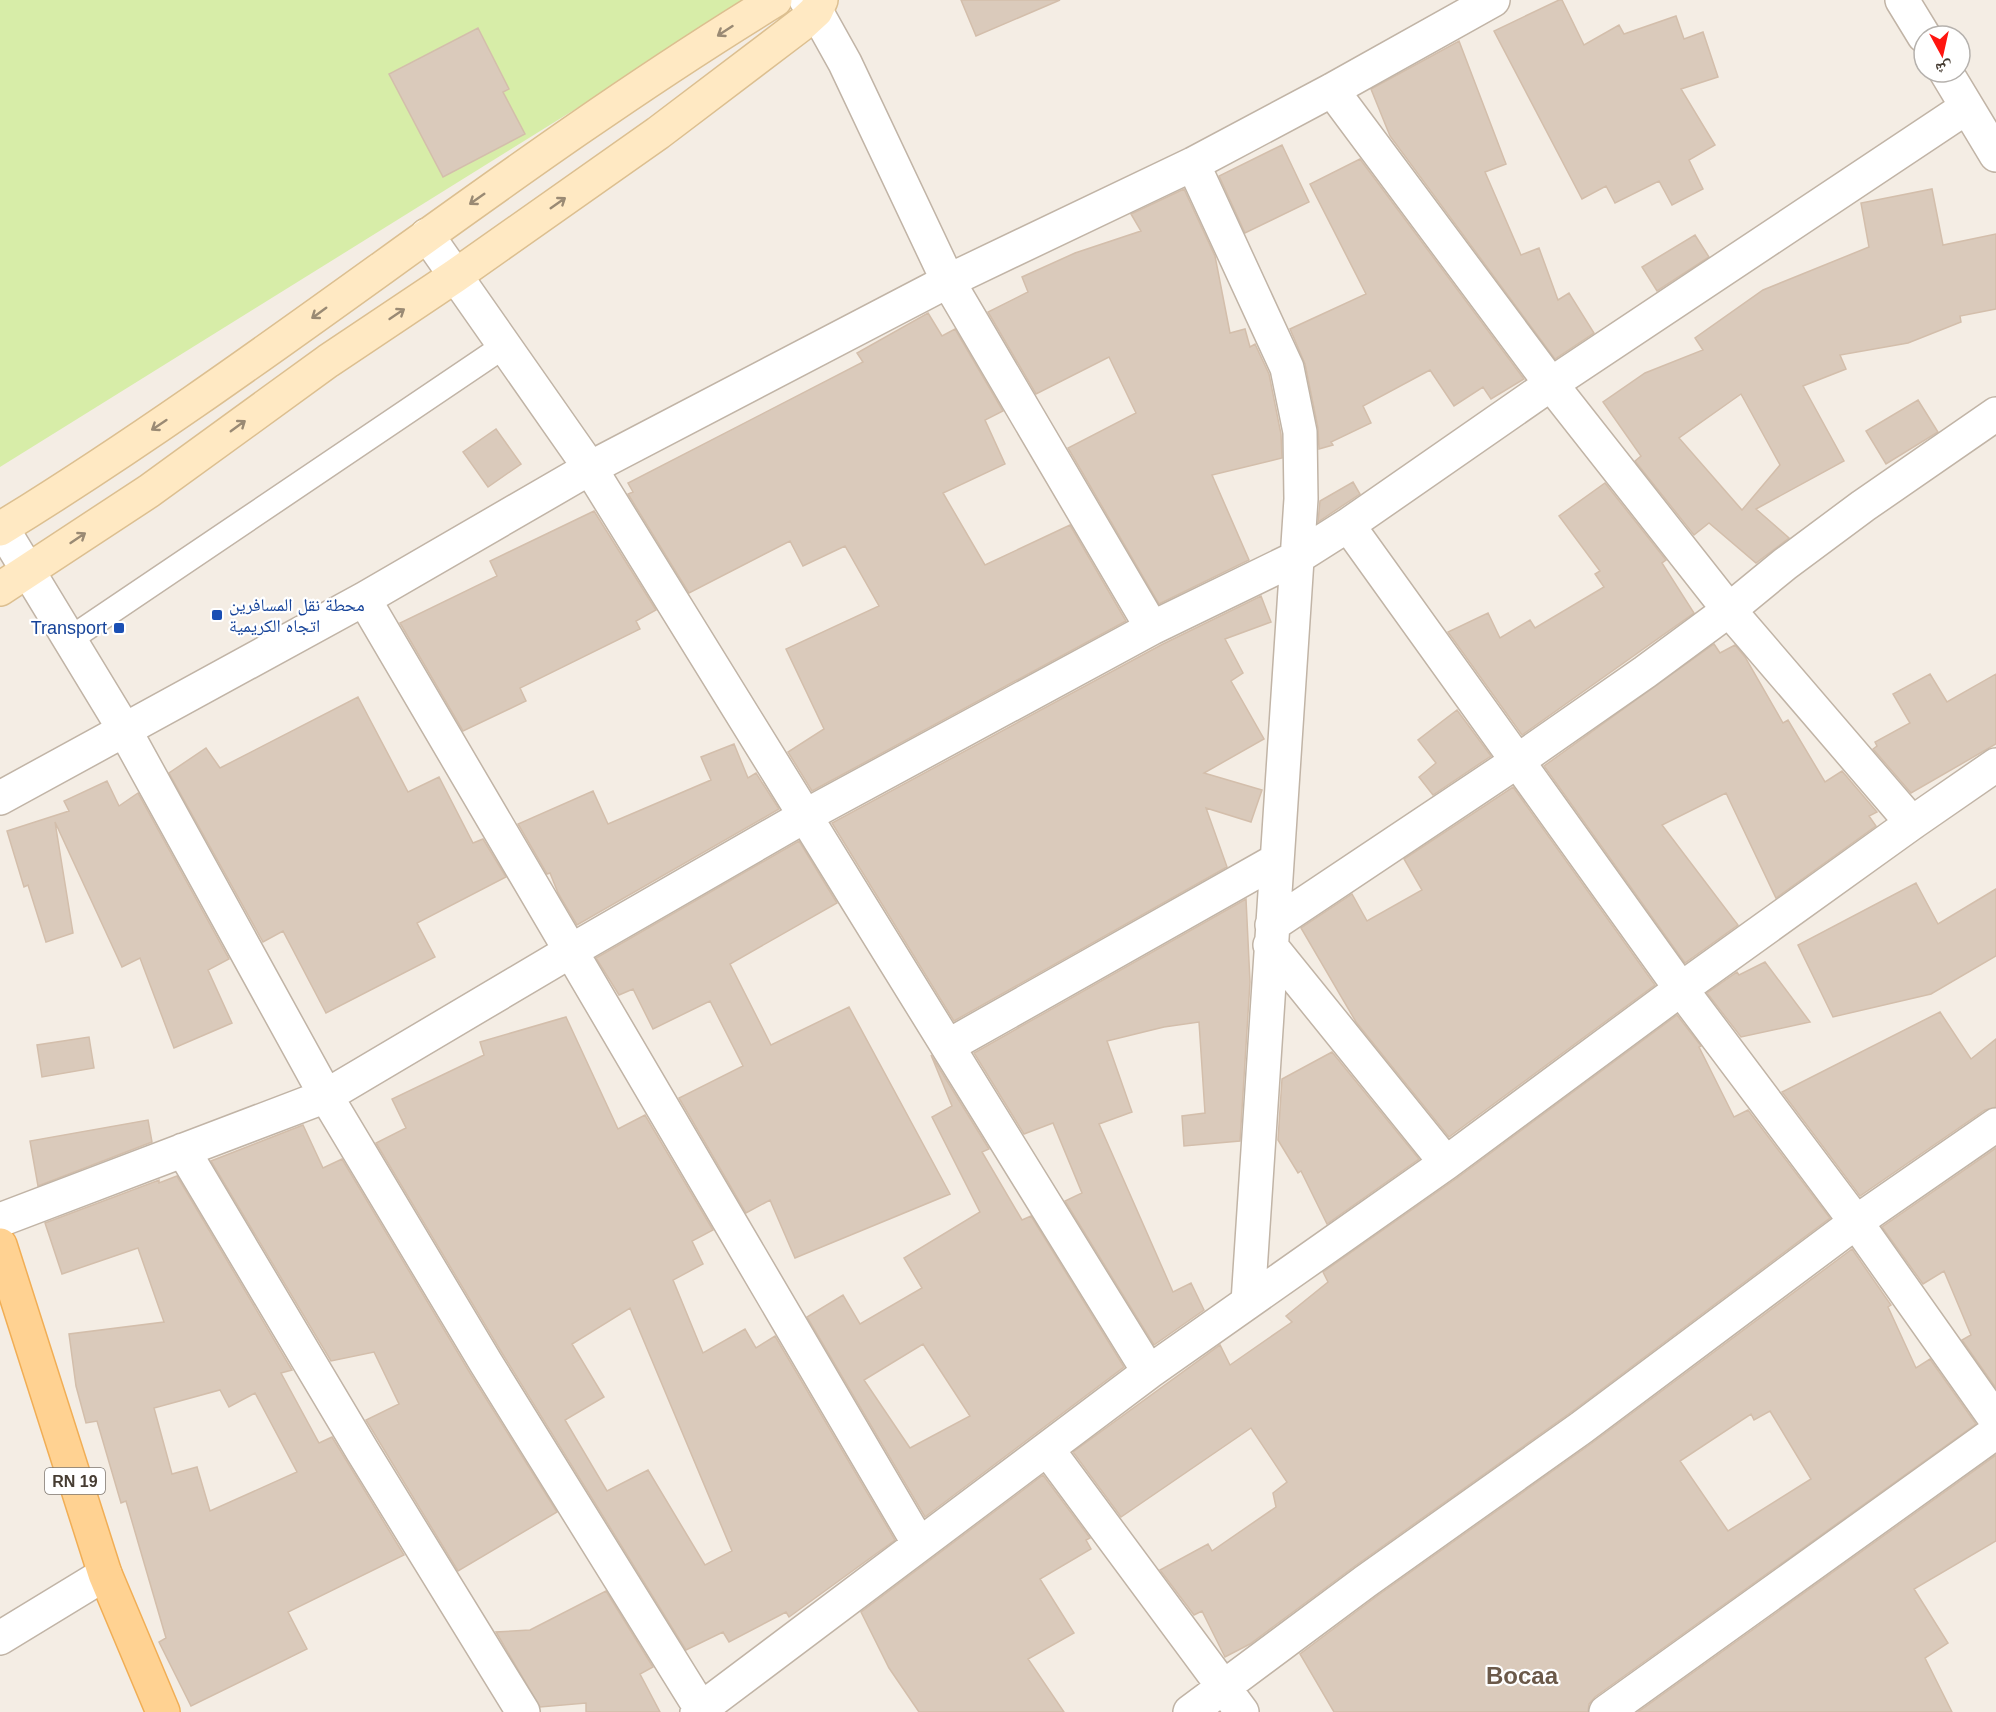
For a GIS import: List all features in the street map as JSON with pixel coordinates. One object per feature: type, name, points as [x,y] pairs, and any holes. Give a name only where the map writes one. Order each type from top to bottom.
[{"type":"main road","points":[[1,528],[146,434],[260,356],[427,235],[630,93],[775,0]]},
{"type":"main road","points":[[0,589],[149,491],[327,361],[454,276],[658,132],[803,23],[814,4]]},
{"type":"main road","name":"RN 19","points":[[0,1245],[105,1574],[163,1712]]},
{"type":"street","points":[[0,798],[364,599],[590,468],[948,281],[1193,164],[1493,0]]},
{"type":"street","points":[[1902,0],[1917,24]]},
{"type":"street","points":[[814,4],[845,63],[948,281],[1152,628]]},
{"type":"street","points":[[1953,84],[1996,155]]},
{"type":"street","points":[[1332,90],[1551,384],[1729,610],[1912,823]]},
{"type":"street","points":[[0,1220],[326,1096],[805,816],[1152,628],[1296,558],[1348,525],[1551,384],[1967,107]]},
{"type":"street","points":[[1193,164],[1287,368],[1300,432],[1301,499],[1248,1302]]},
{"type":"street","points":[[427,235],[590,468],[1149,1372]]},
{"type":"street","points":[[1271,935],[1645,672],[1855,512],[1996,414]]},
{"type":"street","points":[[1348,525],[1516,762],[1681,989],[1856,1222],[1996,1420]]},
{"type":"street","points":[[1,528],[30,571],[124,729],[326,1096],[699,1711],[1149,1372],[1446,1163],[1681,989],[1996,765]]},
{"type":"street","points":[[364,599],[569,952],[919,1544]]},
{"type":"street","points":[[948,1046],[1276,860]]},
{"type":"street","points":[[1271,935],[1446,1163]]},
{"type":"street","points":[[1190,1712],[1233,1700],[1366,1581],[1591,1420],[1856,1222],[1996,1125]]},
{"type":"street","points":[[183,1149],[363,1452],[523,1712]]},
{"type":"street","points":[[1606,1712],[1996,1432]]},
{"type":"street","points":[[1048,1450],[1233,1700]]},
{"type":"street","points":[[0,1638],[105,1574]]},
{"type":"lane","points":[[70,639],[504,346]]},
{"type":"green space","points":[[0,0],[751,0],[0,467]]},
{"type":"building","points":[[961,0],[1060,0],[976,36]]},
{"type":"building","points":[[1562,0],[1584,45],[1619,25],[1624,34],[1676,16],[1684,39],[1703,32],[1718,77],[1681,89],[1715,145],[1689,160],[1703,189],[1672,205],[1659,181],[1615,203],[1606,186],[1582,199],[1494,31]]},
{"type":"building","points":[[478,28],[509,89],[503,92],[525,134],[443,177],[389,74]]},
{"type":"building","points":[[1459,41],[1506,164],[1485,172],[1521,255],[1539,248],[1558,300],[1569,293],[1594,333],[1555,359],[1390,136],[1371,89]]},
{"type":"building","points":[[1282,145],[1309,202],[1245,233],[1219,176]]},
{"type":"building","points":[[1360,159],[1524,379],[1491,399],[1483,387],[1454,406],[1430,370],[1363,406],[1371,423],[1331,442],[1333,445],[1319,449],[1318,428],[1305,364],[1290,329],[1366,294],[1310,184]]},
{"type":"building","points":[[1184,189],[1215,256],[1230,333],[1245,329],[1250,347],[1255,344],[1269,374],[1281,434],[1282,458],[1212,475],[1249,560],[1159,604],[1068,448],[1136,413],[1109,357],[1036,394],[988,312],[1028,292],[1022,277],[1075,253],[1141,231],[1131,214]]},
{"type":"building","points":[[1932,189],[1943,245],[1996,234],[1996,309],[1960,316],[1961,322],[1908,343],[1840,355],[1846,369],[1803,386],[1844,461],[1756,509],[1789,538],[1756,563],[1709,523],[1694,535],[1635,461],[1641,456],[1603,402],[1645,373],[1703,350],[1695,338],[1763,290],[1869,247],[1861,203]],"holes":[[[1741,394],[1780,465],[1742,510],[1679,438]]]},
{"type":"building","points":[[1695,235],[1709,257],[1657,291],[1642,267]]},
{"type":"building","points":[[928,313],[942,336],[955,329],[1003,411],[985,420],[1005,464],[943,493],[985,565],[1070,525],[1126,621],[812,791],[788,752],[824,729],[786,649],[879,606],[845,546],[803,566],[790,541],[689,593],[628,494],[633,492],[628,483],[863,362],[857,353]]},
{"type":"building","points":[[1918,400],[1938,432],[1886,464],[1866,431]]},
{"type":"building","points":[[496,429],[521,464],[488,487],[463,452]]},
{"type":"building","points":[[1353,482],[1360,494],[1318,522],[1320,501]]},
{"type":"building","points":[[1605,483],[1666,560],[1662,563],[1694,613],[1522,735],[1448,632],[1488,613],[1500,638],[1530,620],[1535,628],[1604,587],[1595,574],[1600,571],[1559,516]]},
{"type":"building","points":[[594,511],[656,610],[636,621],[640,629],[520,688],[526,701],[463,731],[400,623],[497,576],[490,561]]},
{"type":"building","points":[[1261,596],[1271,622],[1225,639],[1243,673],[1231,681],[1264,739],[1204,773],[1262,790],[1251,822],[1206,808],[1227,867],[954,1021],[832,823],[1161,645]]},
{"type":"building","points":[[1714,644],[1720,653],[1735,645],[1745,657],[1783,723],[1788,720],[1825,782],[1842,771],[1877,812],[1869,816],[1876,826],[1776,898],[1726,793],[1662,825],[1738,925],[1685,963],[1544,766]]},
{"type":"building","points":[[1930,674],[1947,702],[1996,674],[1996,744],[1911,793],[1873,749],[1877,746],[1875,742],[1910,723],[1893,694]]},
{"type":"building","points":[[358,697],[408,792],[439,777],[473,843],[483,839],[506,877],[417,923],[435,957],[326,1013],[283,931],[263,942],[169,773],[206,748],[220,768]]},
{"type":"building","points":[[1457,710],[1491,756],[1433,795],[1419,777],[1436,763],[1418,740]]},
{"type":"building","points":[[734,744],[748,778],[756,773],[779,809],[577,925],[558,893],[550,873],[547,874],[518,824],[593,791],[608,824],[711,780],[701,757]]},
{"type":"building","points":[[107,781],[119,806],[138,793],[229,959],[208,970],[232,1023],[174,1048],[140,958],[122,967],[55,822],[73,933],[46,942],[28,885],[24,887],[7,831],[69,811],[64,801]]},
{"type":"building","points":[[1513,787],[1655,985],[1449,1137],[1356,1022],[1301,928],[1352,894],[1367,921],[1422,890],[1404,859]]},
{"type":"building","points":[[799,841],[837,903],[730,964],[771,1045],[849,1007],[950,1194],[795,1258],[770,1200],[746,1213],[679,1098],[743,1066],[710,1001],[653,1029],[633,989],[619,995],[596,958]]},
{"type":"building","points":[[1916,883],[1938,924],[1996,889],[1996,956],[1931,994],[1833,1017],[1798,945]]},
{"type":"building","points":[[1246,899],[1250,982],[1240,1141],[1184,1146],[1182,1116],[1205,1113],[1199,1022],[1164,1027],[1107,1041],[1132,1112],[1099,1124],[1173,1292],[1191,1283],[1204,1310],[1154,1345],[1065,1201],[1082,1193],[1053,1123],[1024,1134],[974,1053]]},
{"type":"building","points":[[1765,962],[1810,1022],[1741,1037],[1707,993],[1737,972],[1739,975]]},
{"type":"building","points":[[1940,1012],[1971,1059],[1996,1039],[1996,1107],[1985,1110],[1860,1196],[1782,1092]]},
{"type":"building","points":[[1677,1015],[1701,1046],[1699,1047],[1734,1117],[1748,1110],[1830,1218],[1570,1413],[1250,1644],[1225,1657],[1202,1611],[1194,1615],[1160,1570],[1208,1544],[1212,1551],[1276,1507],[1273,1493],[1287,1482],[1251,1428],[1121,1517],[1073,1452],[1220,1345],[1230,1365],[1292,1322],[1286,1316],[1328,1282],[1323,1272],[1457,1178]]},
{"type":"building","points":[[566,1017],[618,1129],[645,1115],[713,1230],[692,1241],[703,1264],[673,1280],[703,1353],[745,1329],[756,1348],[775,1336],[895,1540],[789,1617],[786,1612],[729,1642],[723,1632],[686,1650],[502,1353],[376,1143],[406,1128],[392,1099],[484,1055],[480,1042]],"holes":[[[630,1308],[732,1551],[705,1565],[648,1470],[607,1491],[565,1420],[604,1397],[572,1344]]]},
{"type":"building","points":[[89,1037],[94,1068],[42,1077],[37,1045]]},
{"type":"building","points":[[1332,1052],[1419,1159],[1327,1224],[1301,1171],[1298,1173],[1278,1140],[1282,1079]]},
{"type":"building","points":[[931,1055],[989,1149],[982,1152],[1022,1220],[1031,1216],[1124,1367],[925,1517],[807,1317],[843,1295],[860,1324],[922,1288],[904,1258],[980,1212],[932,1117],[952,1106]],"holes":[[[923,1344],[970,1416],[910,1448],[864,1380]]]},
{"type":"building","points":[[148,1120],[152,1142],[38,1186],[30,1141]]},
{"type":"building","points":[[303,1125],[323,1168],[342,1159],[470,1373],[557,1512],[458,1571],[366,1420],[399,1404],[374,1352],[331,1361],[211,1161]]},
{"type":"building","points":[[1996,1148],[1996,1388],[1962,1340],[1971,1335],[1944,1271],[1923,1284],[1882,1227]]},
{"type":"building","points":[[177,1176],[292,1370],[281,1373],[319,1443],[332,1437],[404,1555],[288,1612],[307,1649],[191,1706],[159,1642],[166,1638],[126,1501],[121,1503],[97,1421],[86,1423],[76,1386],[69,1334],[164,1322],[138,1248],[62,1274],[45,1223],[159,1180],[159,1183]],"holes":[[[220,1390],[229,1407],[255,1393],[297,1472],[210,1511],[197,1467],[172,1474],[154,1408]]]},
{"type":"building","points":[[1852,1249],[1891,1305],[1888,1307],[1916,1368],[1930,1359],[1976,1424],[1595,1697],[1589,1704],[1588,1712],[1334,1712],[1300,1654],[1377,1596],[1592,1443]],"holes":[[[1770,1411],[1811,1479],[1728,1531],[1680,1461],[1751,1414],[1754,1420]]]},
{"type":"building","points":[[1996,1455],[1996,1541],[1914,1589],[1948,1643],[1925,1658],[1952,1712],[1638,1712]]},
{"type":"building","points":[[1043,1475],[1090,1538],[1086,1540],[1091,1549],[1040,1579],[1074,1633],[1028,1659],[1064,1712],[919,1712],[889,1668],[861,1612]]},
{"type":"building","points":[[606,1591],[653,1667],[640,1674],[660,1712],[586,1712],[586,1703],[540,1707],[496,1632],[530,1630]]},
{"type":"place","name":"محطة نقل المسافرين اتجاه الكريمية","points":[[217,615]]},
{"type":"place","name":"Transport","points":[[119,628]]},
{"type":"district","name":"Bocaa","points":[[1522,1675]]}]
